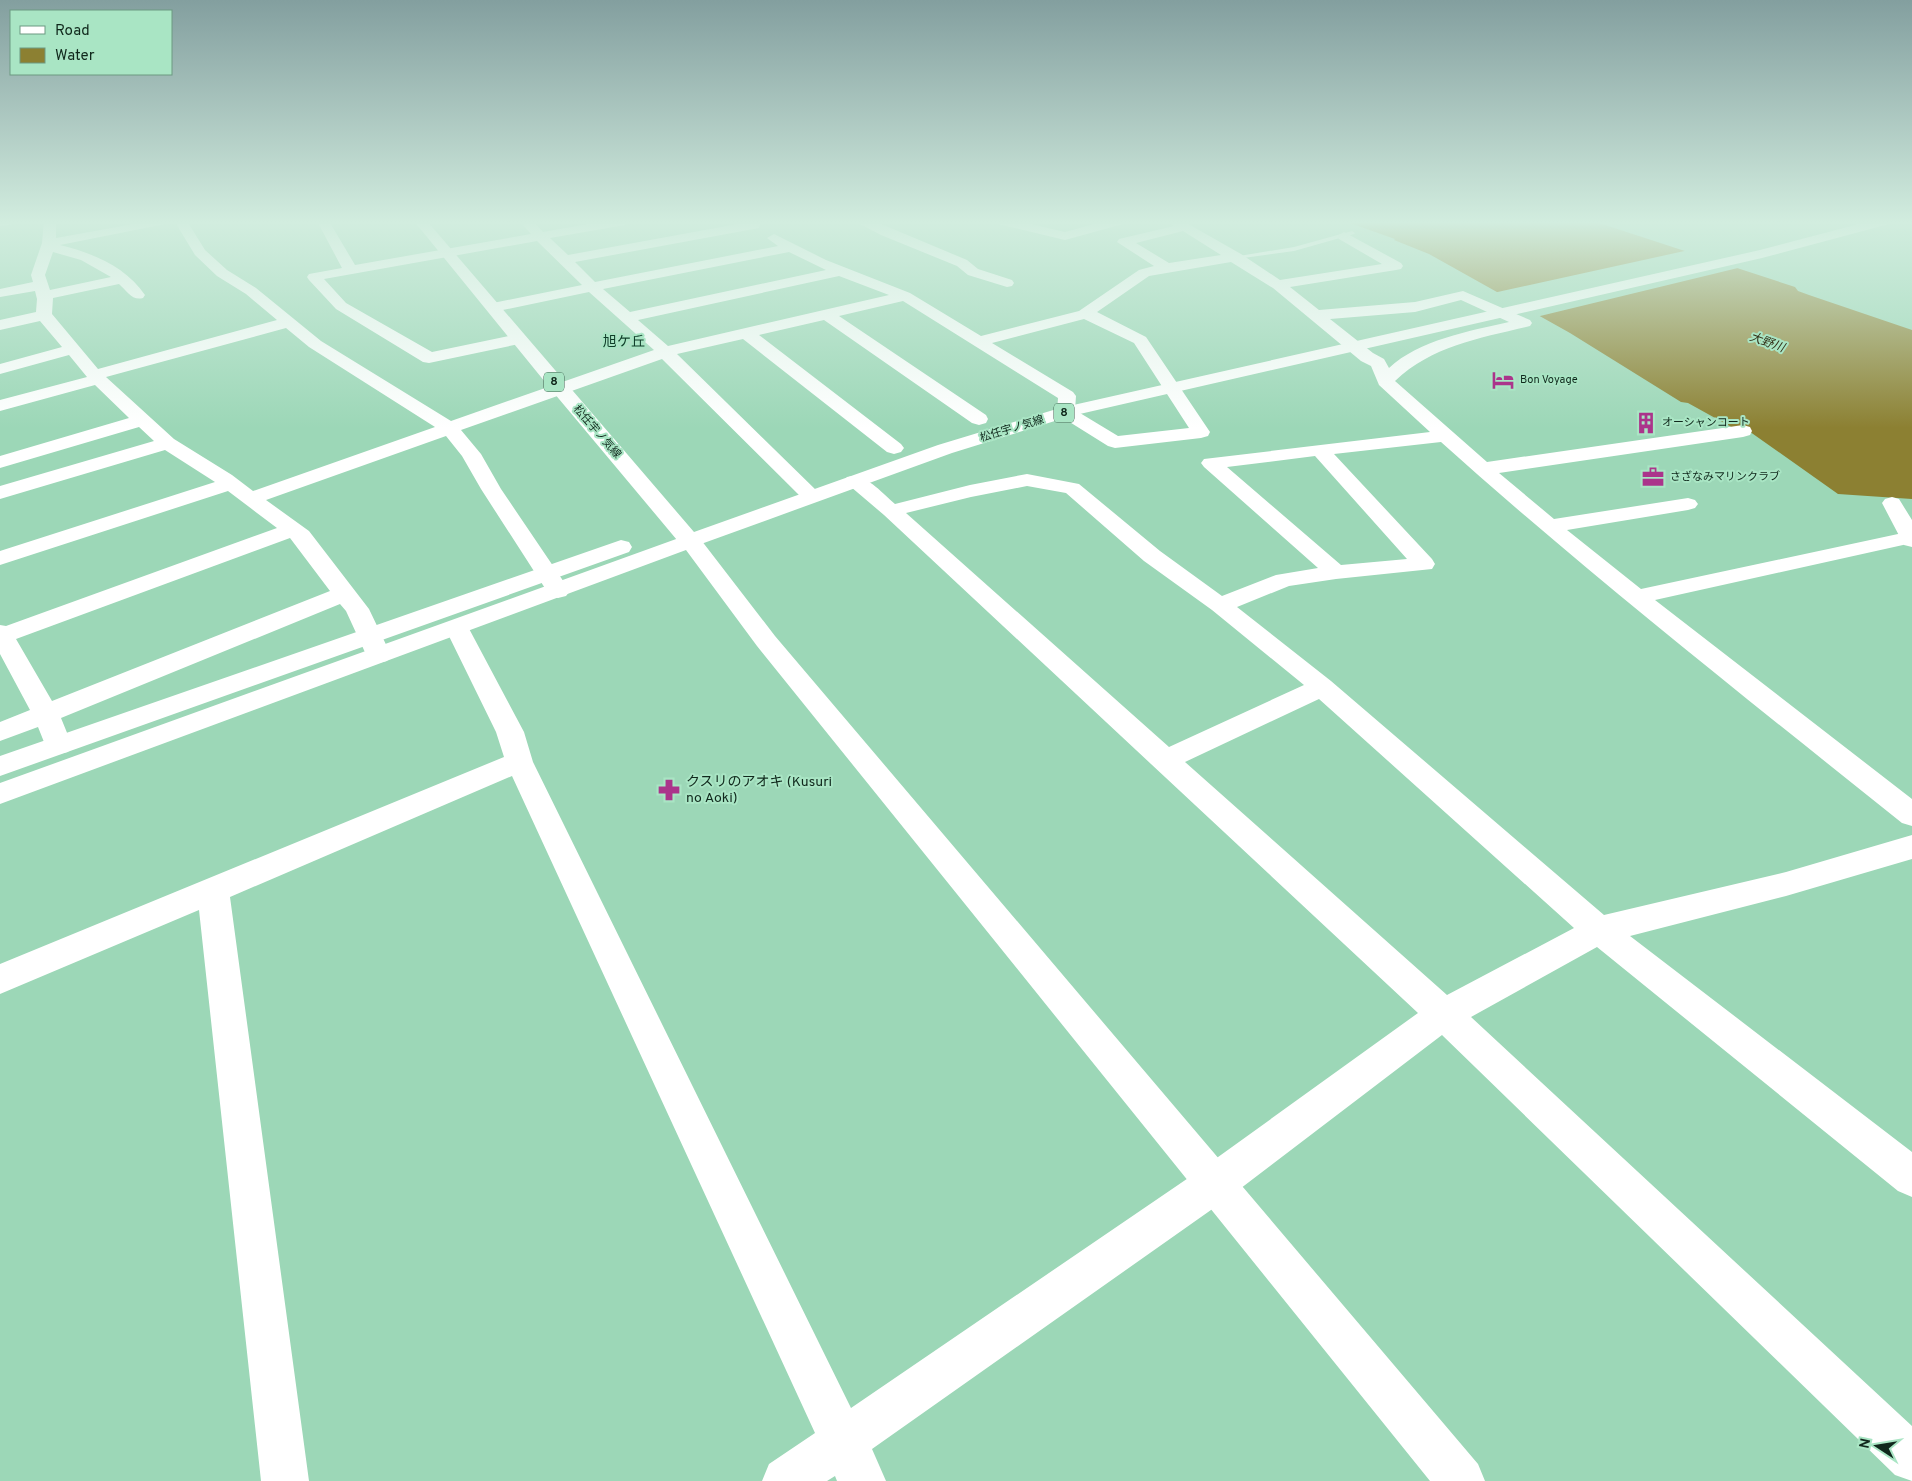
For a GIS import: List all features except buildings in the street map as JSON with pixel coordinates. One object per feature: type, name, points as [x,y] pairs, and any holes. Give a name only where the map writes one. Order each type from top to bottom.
[{"type":"street","points":[[0,293],[40,290]]},
{"type":"street","points":[[42,290],[44,315],[96,377],[167,443],[231,483],[294,528],[357,609],[374,645]]},
{"type":"street","points":[[134,290],[138,295]]},
{"type":"street","points":[[250,290],[315,344],[449,428],[471,454],[552,582]]},
{"type":"street","points":[[325,290],[340,306],[379,327],[429,358],[519,339]]},
{"type":"street","name":"松任宇ノ気線","points":[[479,290],[560,389],[684,534],[857,471],[995,433],[1067,404]]},
{"type":"street","points":[[493,307],[577,290]]},
{"type":"street","points":[[595,290],[665,352],[804,490]]},
{"type":"street","points":[[626,318],[750,290]]},
{"type":"street","points":[[890,290],[905,296],[979,341],[1067,404],[1115,442],[1201,432],[1140,340],[1093,316],[1084,314]]},
{"type":"street","points":[[979,341],[1084,314],[1118,290]]},
{"type":"street","points":[[1284,290],[1349,342],[1444,436],[1550,526],[1912,816]]},
{"type":"street","name":"松任宇ノ気線","points":[[1349,342],[1430,316],[1547,290]]},
{"type":"street","name":"松任宇ノ気線","points":[[1014,410],[1067,404],[1349,342],[1449,325],[1603,290]]},
{"type":"street","points":[[1316,315],[1415,307],[1462,295],[1524,323],[1450,340],[1402,365],[1381,372]]},
{"type":"street","points":[[252,498],[665,352],[905,296]]},
{"type":"street","points":[[826,314],[979,419]]},
{"type":"street","points":[[0,325],[44,315]]},
{"type":"street","points":[[0,406],[288,322]]},
{"type":"street","points":[[746,333],[894,448]]},
{"type":"street","points":[[0,369],[73,349]]},
{"type":"street","name":"松任宇ノ気線","points":[[956,427],[996,414]]},
{"type":"street","points":[[0,462],[142,420]]},
{"type":"street","points":[[1483,469],[1743,431]]},
{"type":"street","points":[[1336,572],[1210,463],[1444,436]]},
{"type":"street","points":[[877,454],[912,442]]},
{"type":"street","points":[[0,493],[167,443]]},
{"type":"street","points":[[1220,606],[1284,580],[1336,572],[1424,564],[1320,450]]},
{"type":"street","points":[[857,471],[891,511],[1444,1014],[1912,1458]]},
{"type":"street","points":[[891,511],[970,491],[1027,480],[1072,488],[1152,556],[1220,606],[1322,688],[1599,930],[1912,1177]]},
{"type":"street","points":[[0,558],[231,483]]},
{"type":"street","points":[[1638,597],[1911,538],[1892,503]]},
{"type":"street","points":[[1550,526],[1688,504]]},
{"type":"street","points":[[58,745],[46,714],[1,635],[294,528]]},
{"type":"street","points":[[0,766],[58,745],[374,645],[684,534],[766,641],[1461,1481]]},
{"type":"street","points":[[0,794],[374,645],[457,628],[552,582]]},
{"type":"street","points":[[0,732],[344,594]]},
{"type":"street","points":[[457,628],[510,732],[519,762],[853,1462]]},
{"type":"street","points":[[1165,760],[1322,688]]},
{"type":"street","points":[[0,979],[519,762]]},
{"type":"street","points":[[786,1481],[853,1462],[1214,1184],[1444,1014],[1599,930],[1786,884],[1912,848]]},
{"type":"street","points":[[213,891],[285,1481]]},
{"type":"water","name":"大野川","points":[[1493,290],[1797,290],[1912,330],[1912,499],[1838,494],[1746,429],[1735,429],[1688,403],[1681,402],[1570,333]]},
{"type":"pier","points":[[1506,290],[1647,290],[1536,317],[1493,293]]},
{"type":"place","name":"Bon Voyage","points":[[1503,380]]},
{"type":"place","name":"オーシャンコート","points":[[1646,423]]},
{"type":"place","name":"さざなみマリンクラブ","points":[[1653,477]]},
{"type":"place","name":"クスリのアオキ (Kusuri no Aoki)","points":[[669,790]]},
{"type":"district","name":"旭ケ丘","points":[[624,342]]}]
